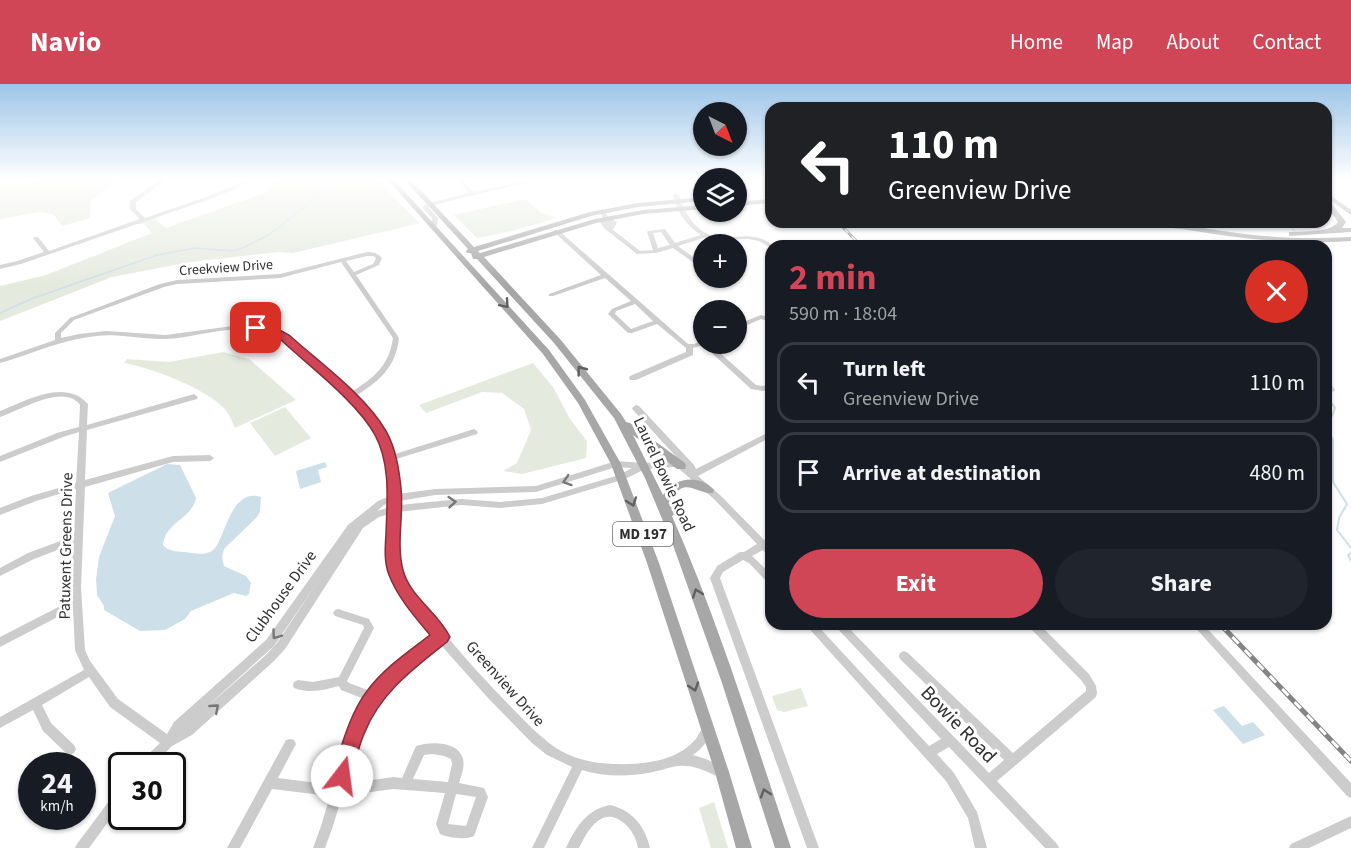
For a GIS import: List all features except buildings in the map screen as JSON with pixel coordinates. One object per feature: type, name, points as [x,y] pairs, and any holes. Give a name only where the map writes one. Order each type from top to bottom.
[{"type":"main road","name":"MD 197","points":[[423,215],[535,340],[561,373],[582,402],[616,464],[708,729],[744,848]]},
{"type":"main road","name":"Laurel Bowie Road","points":[[441,215],[557,341],[618,416],[644,466],[679,545],[729,683],[783,848]]},
{"type":"main road","points":[[477,253],[612,215]]},
{"type":"main road","points":[[1312,234],[1336,228],[1342,224],[1338,215]]},
{"type":"main road","points":[[462,258],[571,218],[605,216]]},
{"type":"main road","points":[[1193,228],[1279,240]]},
{"type":"main road","points":[[1235,228],[1270,233],[1312,234],[1351,230]]},
{"type":"main road","points":[[1332,240],[1351,239]]},
{"type":"main road","points":[[618,416],[634,433],[681,466]]},
{"type":"main road","points":[[679,545],[680,534],[669,508],[668,495],[684,483],[694,483],[709,490]]},
{"type":"street","points":[[139,215],[144,220]]},
{"type":"street","points":[[0,267],[159,215]]},
{"type":"street","points":[[432,215],[435,218],[434,226]]},
{"type":"street","points":[[686,215],[689,221],[705,234]]},
{"type":"street","points":[[605,216],[603,222],[634,252],[656,251],[693,239]]},
{"type":"street","points":[[656,251],[650,234],[652,231],[663,230],[674,246],[693,260]]},
{"type":"street","points":[[556,231],[689,347],[690,353],[633,378]]},
{"type":"street","points":[[36,238],[48,253]]},
{"type":"street","points":[[747,238],[765,243]]},
{"type":"street","name":"Creekview Drive","points":[[58,342],[58,333],[72,319],[162,285],[196,280],[274,276],[370,254],[380,258],[376,265],[354,274]]},
{"type":"street","points":[[343,261],[390,327],[396,343],[392,358],[385,368],[373,381],[350,396]]},
{"type":"street","points":[[551,294],[606,275]]},
{"type":"street","points":[[636,301],[614,310],[611,314],[630,332],[659,321]]},
{"type":"street","points":[[747,323],[761,317],[765,318]]},
{"type":"street","name":"Greenview Drive","points":[[0,361],[58,342],[102,333],[168,337],[235,327],[264,329],[285,338],[350,396],[375,425],[384,440],[390,458],[394,504],[392,555],[396,574],[410,599],[441,637],[526,732],[558,756],[579,764],[612,770],[678,760],[705,764],[722,772]]},
{"type":"street","points":[[689,347],[693,346]]},
{"type":"street","points":[[716,354],[754,387],[765,388]]},
{"type":"street","name":"Patuxent Greens Drive","points":[[0,414],[48,397],[74,395],[84,404],[77,602],[80,650],[91,671],[114,703],[168,742]]},
{"type":"street","points":[[0,459],[83,428],[194,397]]},
{"type":"street","points":[[636,408],[691,467],[692,475]]},
{"type":"street","points":[[390,458],[474,432]]},
{"type":"street","points":[[692,475],[765,437]]},
{"type":"street","points":[[0,512],[34,498],[165,461],[210,458]]},
{"type":"street","points":[[394,504],[455,491],[536,489],[616,464],[644,466],[664,463],[681,466],[692,475],[764,545],[744,556],[740,555],[720,569],[715,580],[813,848]]},
{"type":"street","points":[[394,504],[462,502],[500,505],[533,502],[570,494],[622,477],[644,466]]},
{"type":"street","name":"Clubhouse Drive","points":[[158,752],[168,742],[188,731],[270,658],[360,526],[394,504]]},
{"type":"street","points":[[0,572],[31,556],[79,538]]},
{"type":"street","points":[[744,556],[765,575]]},
{"type":"street","points":[[0,642],[77,602]]},
{"type":"street","points":[[339,613],[366,622],[369,628],[343,684]]},
{"type":"street","points":[[815,630],[950,777],[967,804],[976,824],[981,848]]},
{"type":"street","name":"Bowie Road","points":[[844,630],[1053,848]]},
{"type":"street","points":[[988,782],[1088,698],[1092,690],[1085,677],[1038,630]]},
{"type":"street","points":[[1203,630],[1349,789]]},
{"type":"street","points":[[319,848],[330,822],[353,738],[373,697],[399,669],[441,637]]},
{"type":"street","points":[[904,656],[1013,760]]},
{"type":"street","points":[[0,723],[91,671]]},
{"type":"street","points":[[298,686],[343,684],[373,697]]},
{"type":"street","points":[[35,702],[46,727],[70,749]]},
{"type":"street","points":[[678,760],[698,745],[708,729]]},
{"type":"street","points":[[928,753],[949,740]]},
{"type":"street","points":[[233,848],[290,744]]},
{"type":"street","points":[[270,783],[339,791],[382,783],[452,788],[457,754],[453,751],[426,748],[420,750],[406,783]]},
{"type":"street","points":[[538,848],[579,764]]},
{"type":"street","points":[[572,848],[590,818],[609,810],[615,811],[630,821],[639,832],[644,848]]},
{"type":"street","points":[[81,848],[108,812]]},
{"type":"street","points":[[1295,848],[1351,822]]},
{"type":"shaded area","points":[[0,215],[25,215],[0,219]]},
{"type":"shaded area","points":[[53,215],[90,215],[90,218],[62,226]]},
{"type":"shaded area","points":[[203,215],[411,215],[420,223],[293,253],[278,252],[190,262],[112,277],[0,321],[0,286],[46,275],[152,233],[144,224],[136,224],[159,216],[156,220],[166,228]]},
{"type":"shaded area","points":[[454,215],[547,215],[556,218],[516,230],[477,238]]},
{"type":"shaded area","points":[[223,352],[249,359],[296,400],[235,428],[223,407],[203,392],[162,374],[124,363],[127,359],[169,362]]},
{"type":"shaded area","points":[[533,363],[553,387],[570,419],[587,441],[586,458],[522,474],[503,471],[517,463],[531,430],[524,409],[502,393],[482,392],[426,413],[419,405]]},
{"type":"shaded area","points":[[285,407],[311,438],[275,456],[250,423]]},
{"type":"shaded area","points":[[325,462],[327,467],[318,470],[321,482],[300,489],[296,471]]},
{"type":"shaded area","points":[[167,464],[180,465],[196,498],[194,505],[168,531],[165,537],[163,545],[170,550],[198,554],[212,551],[217,546],[229,517],[242,500],[250,496],[261,497],[260,512],[257,517],[224,549],[222,557],[224,566],[246,576],[251,583],[249,594],[246,596],[234,593],[191,611],[185,619],[165,630],[140,631],[104,610],[97,595],[96,579],[99,557],[115,516],[108,493]]},
{"type":"shaded area","points":[[801,688],[808,706],[784,712],[777,710],[772,696]]},
{"type":"shaded area","points":[[1224,706],[1242,726],[1253,722],[1265,735],[1243,744],[1213,710]]},
{"type":"shaded area","points":[[714,802],[728,848],[711,848],[699,808]]},
{"type":"waterway","points":[[0,313],[31,299],[157,255],[195,248],[233,251],[245,247],[270,234],[295,215]]},
{"type":"waterway","points":[[1332,387],[1334,390],[1332,391]]},
{"type":"waterway","points":[[1332,404],[1335,408],[1332,416]]},
{"type":"waterway","points":[[1332,438],[1333,482],[1347,504],[1339,518],[1337,530],[1351,548]]},
{"type":"waterway","points":[[1351,553],[1348,555],[1351,561]]},
{"type":"railway","points":[[844,228],[855,240]]},
{"type":"railway","points":[[1226,630],[1351,761]]},
{"type":"route","points":[[256,328],[272,331],[285,338],[370,417],[380,433],[390,458],[394,490],[392,555],[396,574],[410,599],[441,637],[399,669],[373,697],[355,732],[342,776]]}]
